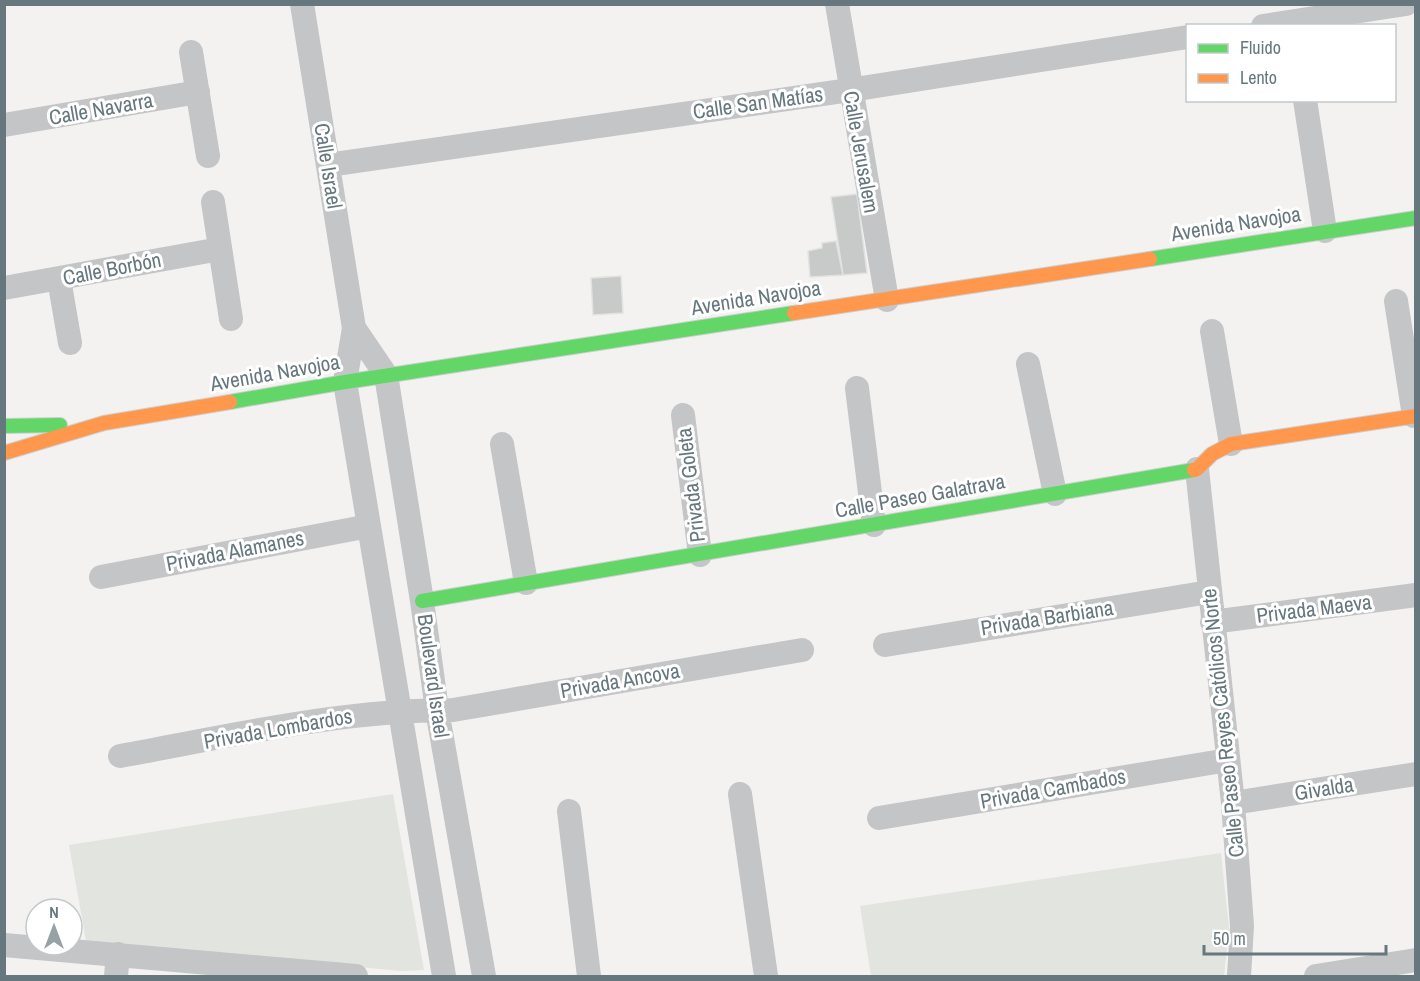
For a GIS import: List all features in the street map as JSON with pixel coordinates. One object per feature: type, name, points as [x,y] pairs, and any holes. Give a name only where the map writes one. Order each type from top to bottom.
[{"type":"street","name":"Calle Israel","points":[[302,4],[354,328],[345,382]]},
{"type":"street","name":"Calle Jerusalem","points":[[837,4],[887,300]]},
{"type":"street","points":[[1269,24],[1292,17],[1406,4]]},
{"type":"street","name":"Calle San Matías","points":[[328,165],[850,90],[1186,37]]},
{"type":"street","points":[[191,52],[208,156]]},
{"type":"street","name":"Calle Navarra","points":[[4,125],[198,92]]},
{"type":"street","points":[[1305,102],[1325,231]]},
{"type":"street","points":[[213,202],[231,319]]},
{"type":"street","name":"Avenida Navojoa","points":[[4,453],[104,423],[386,375],[1416,218]]},
{"type":"street","name":"Calle Borbón","points":[[4,288],[220,249]]},
{"type":"street","points":[[59,279],[70,343]]},
{"type":"street","points":[[1197,469],[1217,449],[1232,444],[1415,416],[1396,301]]},
{"type":"street","name":"Calle Israel","points":[[354,328],[386,375]]},
{"type":"street","points":[[1212,331],[1232,444]]},
{"type":"street","points":[[1028,364],[1055,494]]},
{"type":"street","name":"Boulevard Israel","points":[[386,375],[437,710],[484,976]]},
{"type":"street","name":"Boulevard Israel","points":[[345,382],[444,976]]},
{"type":"street","points":[[857,388],[874,525]]},
{"type":"street","name":"Privada Goleta","points":[[683,415],[700,555]]},
{"type":"street","name":"Avenida Navojoa","points":[[4,426],[104,423]]},
{"type":"street","points":[[502,444],[526,583]]},
{"type":"street","name":"Calle Paseo Galatrava","points":[[422,601],[1197,469]]},
{"type":"street","name":"Calle Paseo Reyes Católicos Norte","points":[[1197,469],[1233,803],[1242,926],[1239,976]]},
{"type":"street","name":"Privada Alamanes","points":[[101,577],[369,526]]},
{"type":"street","name":"Privada Barbiana","points":[[885,645],[1209,592]]},
{"type":"street","name":"Privada Maeva","points":[[1212,622],[1416,595]]},
{"type":"street","name":"Privada Ancova","points":[[437,710],[453,710],[802,650]]},
{"type":"street","name":"Privada Lombardos","points":[[120,756],[344,716],[437,710]]},
{"type":"street","name":"Privada Cambados","points":[[879,818],[1228,760]]},
{"type":"street","name":"Givalda","points":[[1233,803],[1416,774]]},
{"type":"street","points":[[740,794],[766,976]]},
{"type":"street","points":[[569,811],[589,976]]},
{"type":"street","points":[[4,945],[117,965],[356,976]]},
{"type":"street","points":[[1316,976],[1416,960]]},
{"type":"shaded area","points":[[393,794],[424,970],[401,971],[86,941],[84,897],[78,897],[69,845]]},
{"type":"shaded area","points":[[1221,853],[1229,928],[1224,976],[871,976],[860,906]]},
{"type":"building","points":[[857,194],[867,273],[843,275],[831,197]]},
{"type":"building","points":[[836,241],[843,275],[810,277],[808,251],[822,248],[822,243]]},
{"type":"building","points":[[621,276],[623,313],[593,315],[591,278]]},
{"type":"traffic: fast","points":[[1150,259],[1416,218]]},
{"type":"traffic: fast","points":[[230,402],[345,382],[794,313]]},
{"type":"traffic: fast","points":[[4,426],[60,425]]},
{"type":"traffic: fast","points":[[422,601],[1194,470]]},
{"type":"traffic: slow","points":[[794,313],[1150,259]]},
{"type":"traffic: slow","points":[[4,453],[104,423],[230,402]]},
{"type":"traffic: slow","points":[[1194,470],[1212,454],[1231,444],[1416,416]]}]
